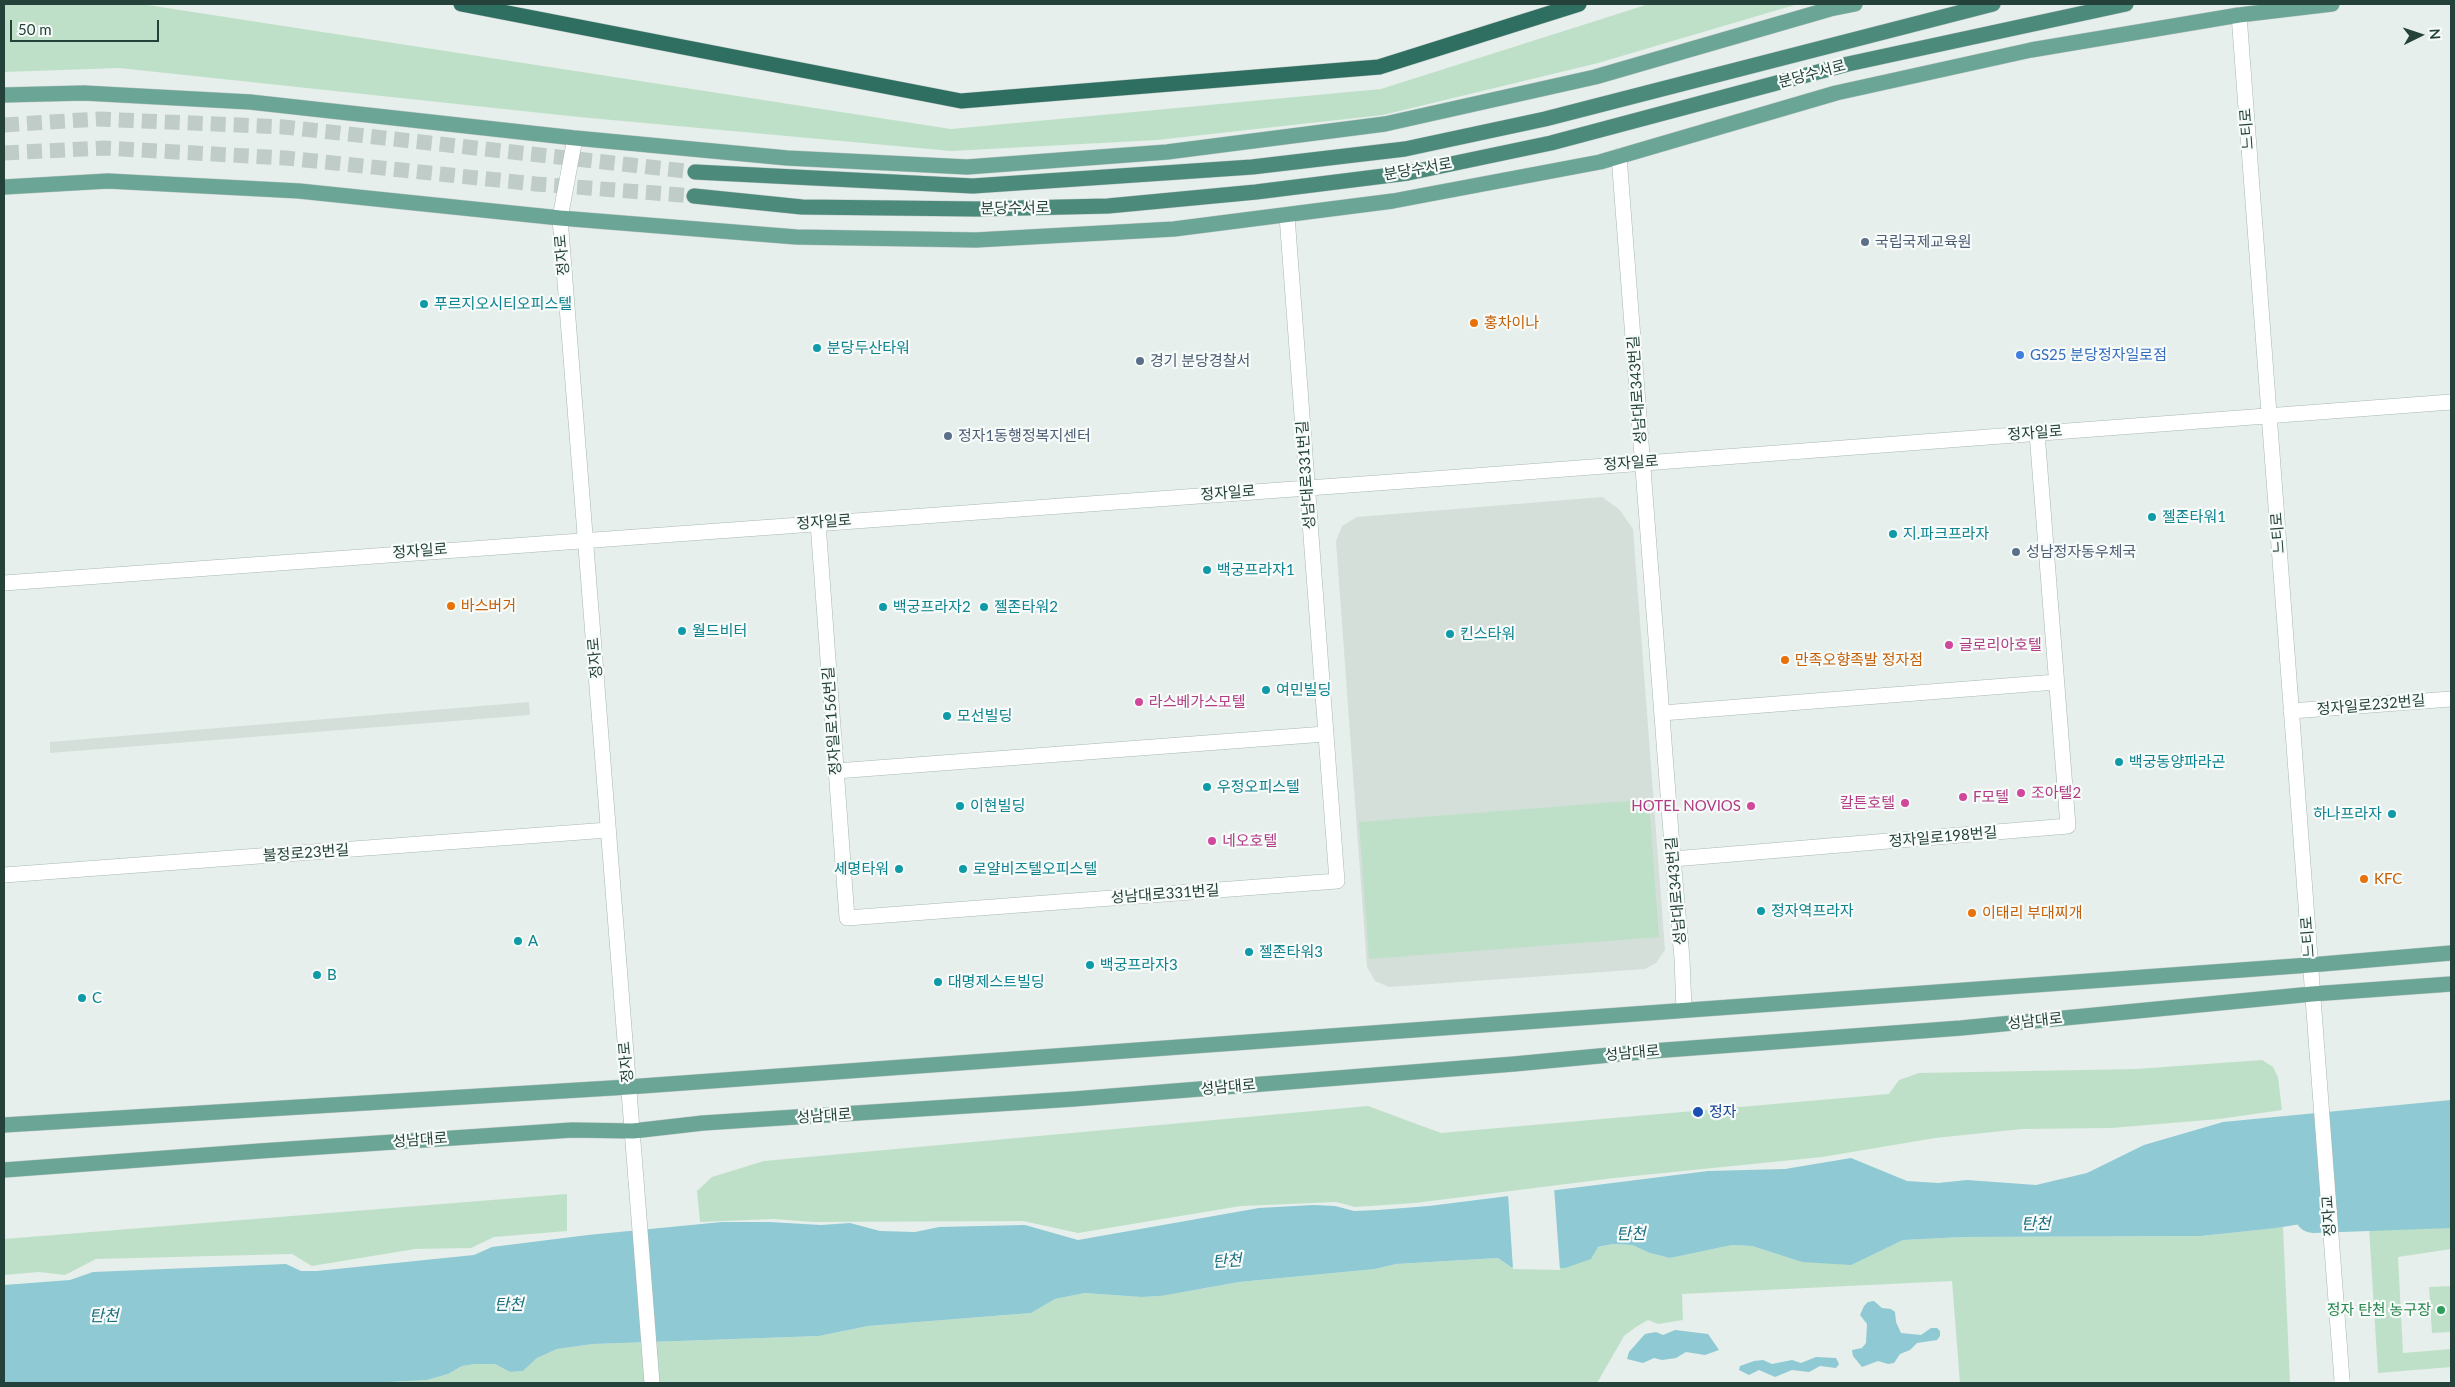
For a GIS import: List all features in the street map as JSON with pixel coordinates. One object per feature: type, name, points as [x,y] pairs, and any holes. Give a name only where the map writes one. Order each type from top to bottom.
[{"type":"highway","points":[[460,4],[961,101],[1379,67],[1579,4]]},
{"type":"highway","name":"분당수서로","points":[[695,172],[973,186],[1252,167],[1405,149],[1545,118],[1960,8],[1993,4]]},
{"type":"highway","name":"분당수서로","points":[[694,196],[802,207],[978,209],[1108,206],[1256,192],[1408,173],[1551,143],[1848,64],[2126,4]]},
{"type":"main road","points":[[4,95],[84,93],[250,102],[575,138],[788,158],[967,167],[1167,152],[1385,124],[1595,77],[1830,9],[1855,4]]},
{"type":"main road","points":[[4,187],[108,181],[290,190],[560,218],[796,237],[976,240],[1174,229],[1393,201],[1619,156],[1836,93],[2031,50],[2239,14],[2332,4]]},
{"type":"main road","points":[[4,1125],[628,1087],[2310,965],[2451,953]]},
{"type":"main road","name":"성남대로","points":[[4,1170],[572,1130],[633,1131],[703,1123],[1113,1096],[1652,1051],[1961,1028],[2312,994],[2451,984]]},
{"type":"street","name":"느티로","points":[[2239,14],[2317,1052]]},
{"type":"street","name":"정자로","points":[[575,138],[560,218],[652,1383]]},
{"type":"street","name":"성남대로343번길","points":[[1619,156],[1682,958],[1684,1010]]},
{"type":"street","name":"성남대로331번길","points":[[846,918],[1337,882],[1287,216]]},
{"type":"street","name":"정자일로","points":[[4,583],[2451,402]]},
{"type":"street","name":"정자일로198번길","points":[[1673,859],[2068,826],[2037,433]]},
{"type":"street","name":"정자일로156번길","points":[[818,523],[846,918]]},
{"type":"street","points":[[1662,712],[2056,682]]},
{"type":"street","name":"정자일로232번길","points":[[2291,712],[2451,699]]},
{"type":"street","points":[[836,771],[1325,734]]},
{"type":"street","name":"불정로23번길","points":[[4,875],[608,830]]},
{"type":"street","name":"정자교","points":[[2317,1052],[2342,1381]]},
{"type":"shaded area","points":[[1602,497],[1619,509],[1633,529],[1665,950],[1656,963],[1645,969],[1389,987],[1375,981],[1367,967],[1336,541],[1342,526],[1357,517]]},
{"type":"shaded area","points":[[529,702],[530,715],[50,753],[50,742]]},
{"type":"green space","points":[[4,4],[141,4],[951,129],[1381,89],[1649,4],[1798,4],[1598,63],[1383,115],[1157,140],[951,151],[579,117],[119,68],[4,72]]},
{"type":"green space","points":[[1641,800],[1650,815],[1659,937],[1369,959],[1359,822]]},
{"type":"green space","points":[[2262,1060],[2273,1067],[2278,1077],[2282,1110],[2219,1119],[2111,1128],[2022,1129],[1935,1138],[1822,1157],[1614,1178],[1415,1203],[1355,1207],[1336,1202],[1241,1206],[1078,1233],[1023,1221],[814,1222],[773,1219],[700,1222],[697,1191],[712,1177],[764,1161],[1368,1106],[1441,1133],[1889,1094],[1899,1080],[1919,1073],[2136,1069]]},
{"type":"green space","points":[[567,1194],[567,1231],[494,1237],[471,1248],[415,1249],[312,1266],[292,1254],[96,1259],[65,1275],[39,1272],[4,1275],[4,1239]]},
{"type":"green space","points":[[2451,1200],[2451,1249],[2398,1257],[2403,1353],[2451,1349],[2451,1367],[2378,1373],[2368,1212]]},
{"type":"green space","points":[[2283,1227],[2290,1383],[1960,1383],[1952,1281],[1682,1294],[1683,1320],[1658,1324],[1648,1320],[1636,1327],[1624,1336],[1597,1383],[370,1383],[427,1380],[448,1374],[462,1366],[475,1364],[495,1364],[510,1372],[523,1371],[537,1358],[557,1349],[593,1344],[819,1336],[868,1326],[1031,1313],[1055,1299],[1085,1293],[1141,1297],[1161,1296],[1239,1282],[1375,1269],[1396,1264],[1498,1258],[1511,1267],[1613,1244],[1632,1245],[1650,1253],[1670,1258],[1732,1245],[1752,1246],[1802,1262],[1877,1252],[1903,1240],[1962,1237],[2201,1236]]},
{"type":"green space","name":"정자 탄천 농구장","points":[[2451,1286],[2451,1332],[2432,1333],[2429,1287]]},
{"type":"water","name":"탄천","points":[[2451,1100],[2451,1200],[2276,1228],[2201,1236],[1962,1237],[1903,1240],[1851,1265],[1802,1262],[1752,1246],[1732,1245],[1670,1258],[1650,1253],[1632,1245],[1613,1244],[1598,1247],[1591,1259],[1565,1268],[1511,1267],[1498,1258],[1396,1264],[1375,1269],[1239,1282],[1161,1296],[1141,1297],[1085,1293],[1055,1299],[1031,1313],[868,1326],[819,1336],[593,1344],[557,1349],[537,1358],[523,1371],[510,1372],[495,1364],[475,1364],[462,1366],[448,1374],[427,1380],[370,1383],[4,1383],[4,1285],[70,1280],[93,1272],[286,1264],[301,1271],[317,1271],[474,1255],[492,1247],[588,1235],[722,1222],[821,1225],[850,1223],[880,1231],[915,1232],[939,1227],[1025,1225],[1078,1240],[1259,1208],[1313,1205],[1335,1206],[1354,1211],[1429,1206],[1708,1171],[1785,1169],[1851,1158],[1907,1181],[1938,1183],[1967,1180],[2036,1185],[2087,1173],[2144,1145],[2223,1122]]},
{"type":"water","points":[[1874,1301],[1882,1308],[1891,1309],[1895,1312],[1896,1322],[1901,1333],[1921,1335],[1931,1328],[1937,1328],[1940,1331],[1940,1336],[1937,1340],[1917,1343],[1910,1350],[1900,1354],[1894,1363],[1888,1364],[1878,1361],[1862,1367],[1853,1356],[1852,1350],[1862,1348],[1866,1343],[1867,1324],[1860,1315],[1868,1302]]},
{"type":"water","points":[[1675,1330],[1708,1334],[1719,1350],[1705,1355],[1686,1352],[1676,1358],[1662,1360],[1654,1358],[1643,1363],[1627,1359],[1629,1352],[1645,1334],[1656,1332],[1663,1335]]},
{"type":"water","points":[[1816,1357],[1836,1358],[1839,1364],[1836,1368],[1820,1366],[1809,1372],[1792,1370],[1775,1377],[1759,1370],[1749,1375],[1739,1370],[1740,1366],[1754,1361],[1763,1360],[1772,1364],[1792,1360],[1801,1363]]},
{"type":"pier","points":[[1554,1187],[1560,1270],[1513,1269],[1508,1194]]},
{"type":"waterway","name":"탄천","points":[[2313,1215],[2451,1210]]},
{"type":"tunnel","points":[[4,125],[98,119],[284,127],[695,172]]},
{"type":"tunnel","points":[[4,153],[104,148],[286,158],[536,184],[694,196]]},
{"type":"place","name":"국립국제교육원","points":[[1865,242]]},
{"type":"place","name":"푸르지오시티오피스텔","points":[[424,304]]},
{"type":"place","name":"홍차이나","points":[[1474,323]]},
{"type":"place","name":"분당두산타워","points":[[817,348]]},
{"type":"place","name":"GS25 분당정자일로점","points":[[2020,355]]},
{"type":"place","name":"경기 분당경찰서","points":[[1140,361]]},
{"type":"place","name":"정자1동행정복지센터","points":[[948,436]]},
{"type":"place","name":"젤존타워1","points":[[2152,517]]},
{"type":"place","name":"지.파크프라자","points":[[1893,534]]},
{"type":"place","name":"성남정자동우체국","points":[[2016,552]]},
{"type":"place","name":"백궁프라자1","points":[[1207,570]]},
{"type":"place","name":"바스버거","points":[[451,606]]},
{"type":"place","name":"백궁프라자2","points":[[883,607]]},
{"type":"place","name":"젤존타워2","points":[[984,607]]},
{"type":"place","name":"월드비터","points":[[682,631]]},
{"type":"place","name":"킨스타워","points":[[1450,634]]},
{"type":"place","name":"글로리아호텔","points":[[1949,645]]},
{"type":"place","name":"만족오향족발 정자점","points":[[1785,660]]},
{"type":"place","name":"여민빌딩","points":[[1266,690]]},
{"type":"place","name":"라스베가스모텔","points":[[1139,702]]},
{"type":"place","name":"모선빌딩","points":[[947,716]]},
{"type":"place","name":"백궁동양파라곤","points":[[2119,762]]},
{"type":"place","name":"우정오피스텔","points":[[1207,787]]},
{"type":"place","name":"조아텔2","points":[[2021,793]]},
{"type":"place","name":"F모텔","points":[[1963,797]]},
{"type":"place","name":"칼튼호텔","points":[[1905,803]]},
{"type":"place","name":"이현빌딩","points":[[960,806]]},
{"type":"place","name":"HOTEL NOVIOS","points":[[1751,806]]},
{"type":"place","name":"하나프라자","points":[[2392,814]]},
{"type":"place","name":"네오호텔","points":[[1212,841]]},
{"type":"place","name":"세명타워","points":[[899,869]]},
{"type":"place","name":"로얄비즈텔오피스텔","points":[[963,869]]},
{"type":"place","name":"KFC","points":[[2364,879]]},
{"type":"place","name":"정자역프라자","points":[[1761,911]]},
{"type":"place","name":"이태리 부대찌개","points":[[1972,913]]},
{"type":"place","name":"A","points":[[518,941]]},
{"type":"place","name":"젤존타워3","points":[[1249,952]]},
{"type":"place","name":"백궁프라자3","points":[[1090,965]]},
{"type":"place","name":"B","points":[[317,975]]},
{"type":"place","name":"대명제스트빌딩","points":[[938,982]]},
{"type":"place","name":"C","points":[[82,998]]},
{"type":"place","name":"정자","points":[[1698,1112]]},
{"type":"place","name":"정자 탄천 농구장","points":[[2441,1310]]}]
